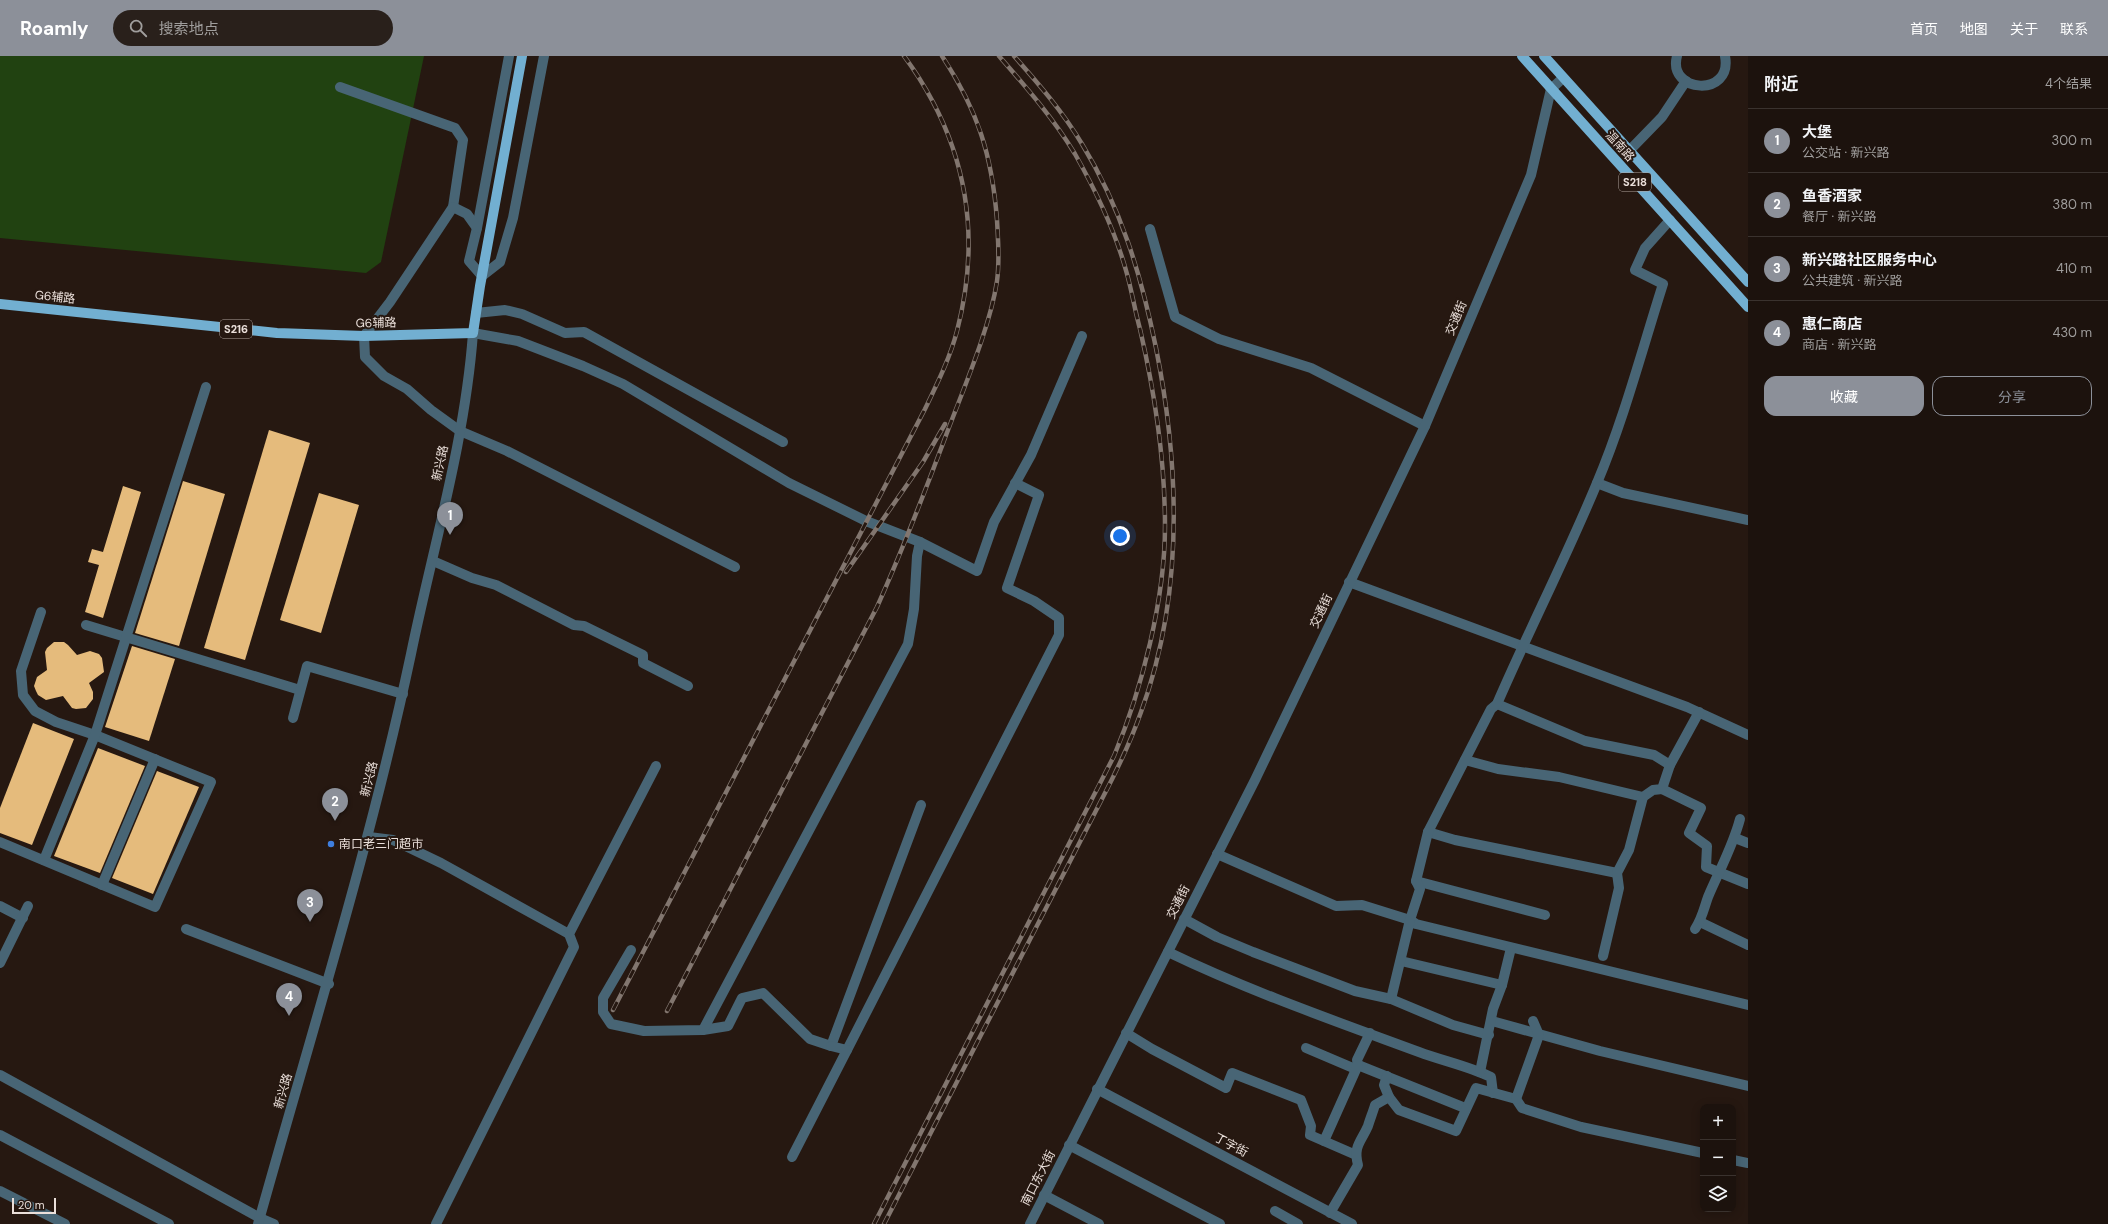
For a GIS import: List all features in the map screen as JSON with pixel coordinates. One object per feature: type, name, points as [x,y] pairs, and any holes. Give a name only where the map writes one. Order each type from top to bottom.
[{"type":"main road","points":[[473,333],[522,56]]},
{"type":"main road","name":"温南路","points":[[1522,56],[1748,307]]},
{"type":"main road","name":"温南路","points":[[1544,56],[1748,282]]},
{"type":"main road","name":"G6辅路","points":[[0,304],[277,333],[364,336],[473,333]]},
{"type":"street","points":[[509,56],[477,228],[469,261],[482,276],[500,262],[513,218],[544,56]]},
{"type":"street","points":[[1677,56],[1677,68],[1680,75],[1686,82],[1701,86],[1716,82],[1725,69],[1725,56]]},
{"type":"street","points":[[1551,89],[1563,78]]},
{"type":"street","points":[[1629,151],[1662,117],[1686,82]]},
{"type":"street","points":[[340,87],[455,128],[463,140],[454,208],[390,302],[364,336],[365,357],[384,376],[407,389],[431,410],[460,431],[507,450],[735,567]]},
{"type":"street","name":"交通街","points":[[1069,1145],[1258,773],[1424,426],[1531,175],[1551,89]]},
{"type":"street","points":[[454,208],[467,214],[477,228]]},
{"type":"street","points":[[1390,999],[1401,961],[1410,920],[1420,889],[1416,880],[1428,832],[1491,709],[1497,704],[1522,646],[1547,597],[1597,483],[1614,437],[1663,284],[1635,270],[1645,248],[1670,220]]},
{"type":"street","points":[[1150,229],[1175,317],[1219,339],[1311,368],[1424,426]]},
{"type":"street","points":[[476,313],[504,310],[522,314],[565,333],[584,332],[783,442]]},
{"type":"street","points":[[473,333],[518,341],[583,366],[623,384],[789,483],[866,521],[920,542],[977,571],[994,522],[1031,455],[1082,336]]},
{"type":"street","name":"新兴路","points":[[259,1221],[369,837],[433,561],[460,431],[470,366],[473,333]]},
{"type":"street","points":[[44,860],[95,735],[206,387]]},
{"type":"street","points":[[792,1157],[1059,635],[1059,618],[1034,601],[1007,588],[1039,495],[1015,482]]},
{"type":"street","points":[[1597,483],[1623,493],[1710,510],[1748,520]]},
{"type":"street","points":[[703,1030],[908,644],[914,609],[917,556],[920,542]]},
{"type":"street","points":[[433,561],[472,578],[496,585],[574,625],[584,626],[643,655],[643,663],[688,686]]},
{"type":"street","points":[[1349,582],[1699,712],[1748,735]]},
{"type":"street","points":[[0,842],[155,907],[211,782],[95,735],[43,716],[29,704],[24,695],[22,671],[41,612]]},
{"type":"street","points":[[86,625],[127,636],[300,690]]},
{"type":"street","points":[[293,718],[306,666],[403,694]]},
{"type":"street","points":[[1497,704],[1585,741],[1654,755],[1670,765]]},
{"type":"street","points":[[1662,789],[1670,765],[1699,712]]},
{"type":"street","points":[[102,885],[155,759]]},
{"type":"street","points":[[1465,760],[1498,769],[1559,777],[1644,797]]},
{"type":"street","points":[[569,934],[656,766]]},
{"type":"street","points":[[1603,956],[1619,888],[1616,873],[1630,850],[1644,797],[1653,790],[1662,789],[1701,808],[1689,833],[1707,846],[1706,867],[1748,884]]},
{"type":"street","points":[[831,1046],[922,805]]},
{"type":"street","points":[[1740,819],[1735,838],[1697,925],[1748,944]]},
{"type":"street","points":[[1428,832],[1455,840],[1616,873]]},
{"type":"street","points":[[369,837],[393,840],[441,863],[569,934],[574,947],[436,1224]]},
{"type":"street","points":[[1735,838],[1748,843]]},
{"type":"street","points":[[1217,854],[1336,906],[1362,905],[1410,920],[1416,924],[1748,1005]]},
{"type":"street","points":[[1416,880],[1545,915]]},
{"type":"street","points":[[0,906],[23,918]]},
{"type":"street","points":[[0,963],[28,906]]},
{"type":"street","points":[[1184,919],[1218,937],[1253,952],[1355,991],[1390,999],[1453,1024],[1489,1035]]},
{"type":"street","points":[[186,929],[329,984]]},
{"type":"street","points":[[1480,1072],[1492,1021],[1493,1009],[1502,985],[1511,948]]},
{"type":"street","points":[[631,950],[603,998],[603,1012],[611,1024],[644,1032],[703,1030],[728,1026],[742,998],[763,993],[810,1039],[847,1050]]},
{"type":"street","points":[[1168,952],[1217,975],[1421,1053],[1480,1072],[1491,1077],[1493,1093]]},
{"type":"street","points":[[1401,961],[1502,985]]},
{"type":"street","points":[[1492,1021],[1539,1035],[1748,1086]]},
{"type":"street","points":[[1516,1099],[1539,1035],[1533,1021]]},
{"type":"street","points":[[1126,1033],[1152,1049],[1226,1088],[1232,1073],[1301,1100],[1311,1126],[1310,1135],[1356,1155]]},
{"type":"street","points":[[1324,1141],[1358,1065],[1357,1060],[1370,1033]]},
{"type":"street","points":[[1306,1048],[1353,1068],[1358,1065]]},
{"type":"street","points":[[1358,1065],[1465,1108]]},
{"type":"street","points":[[0,1075],[259,1221],[274,1224]]},
{"type":"street","points":[[1387,1076],[1384,1085],[1389,1097],[1399,1110],[1456,1131],[1465,1108],[1476,1088],[1516,1099],[1522,1108],[1581,1127],[1700,1152]]},
{"type":"street","name":"丁字街","points":[[1097,1089],[1352,1224]]},
{"type":"street","points":[[1330,1213],[1358,1165],[1356,1155],[1358,1143],[1367,1128],[1375,1105],[1389,1097]]},
{"type":"street","points":[[0,1135],[169,1224]]},
{"type":"street","points":[[1069,1145],[1220,1224]]},
{"type":"street","name":"南口东大街","points":[[1030,1224],[1069,1145]]},
{"type":"street","points":[[1736,1161],[1748,1163]]},
{"type":"street","points":[[0,1191],[65,1224]]},
{"type":"street","points":[[1044,1195],[1100,1224]]},
{"type":"street","points":[[1275,1211],[1298,1224]]},
{"type":"green space","points":[[0,56],[424,56],[381,262],[366,273],[0,238]]},
{"type":"building","points":[[269,430],[310,443],[245,660],[204,648]]},
{"type":"building","points":[[183,481],[225,494],[179,646],[135,633]]},
{"type":"building","points":[[123,486],[141,492],[103,618],[85,612],[99,565],[88,562],[92,549],[103,552]]},
{"type":"building","points":[[319,493],[359,505],[321,633],[280,620]]},
{"type":"building","points":[[54,642],[64,642],[77,655],[90,651],[99,654],[102,658],[104,672],[89,683],[93,692],[93,699],[86,708],[72,708],[63,696],[46,700],[38,695],[36,691],[34,686],[37,677],[47,670],[45,652]]},
{"type":"building","points":[[132,646],[175,659],[149,741],[105,727]]},
{"type":"building","points":[[33,723],[74,739],[32,845],[0,833],[0,808]]},
{"type":"building","points":[[98,748],[145,766],[100,873],[54,856]]},
{"type":"building","points":[[157,771],[199,787],[153,894],[112,878]]},
{"type":"railway","points":[[613,1010],[925,409],[951,351],[965,294],[968,258],[968,222],[963,187],[954,153],[942,120],[925,88],[904,56]]},
{"type":"railway","points":[[667,1011],[877,607],[923,497],[989,317],[994,299],[999,258],[995,197],[987,154],[974,115],[942,56]]},
{"type":"railway","points":[[874,1224],[1114,756],[1134,702],[1142,673],[1150,643],[1161,583],[1165,526],[1165,501],[1161,451],[1155,402],[1129,281],[1105,212],[1075,154],[1049,116],[999,56]]},
{"type":"railway","points":[[884,1224],[1124,754],[1141,712],[1155,668],[1165,623],[1171,577],[1174,531],[1170,439],[1156,348],[1144,294],[1119,217],[1096,168],[1075,132],[1041,87],[1014,56]]},
{"type":"railway","points":[[846,572],[923,462],[945,424]]},
{"type":"place","name":"大堡","points":[[450,535]]},
{"type":"place","name":"鱼香酒家","points":[[335,821]]},
{"type":"place","name":"南口老三门超市","points":[[331,844]]},
{"type":"place","name":"新兴路社区服务中心","points":[[310,922]]},
{"type":"place","name":"惠仁商店","points":[[289,1016]]}]
